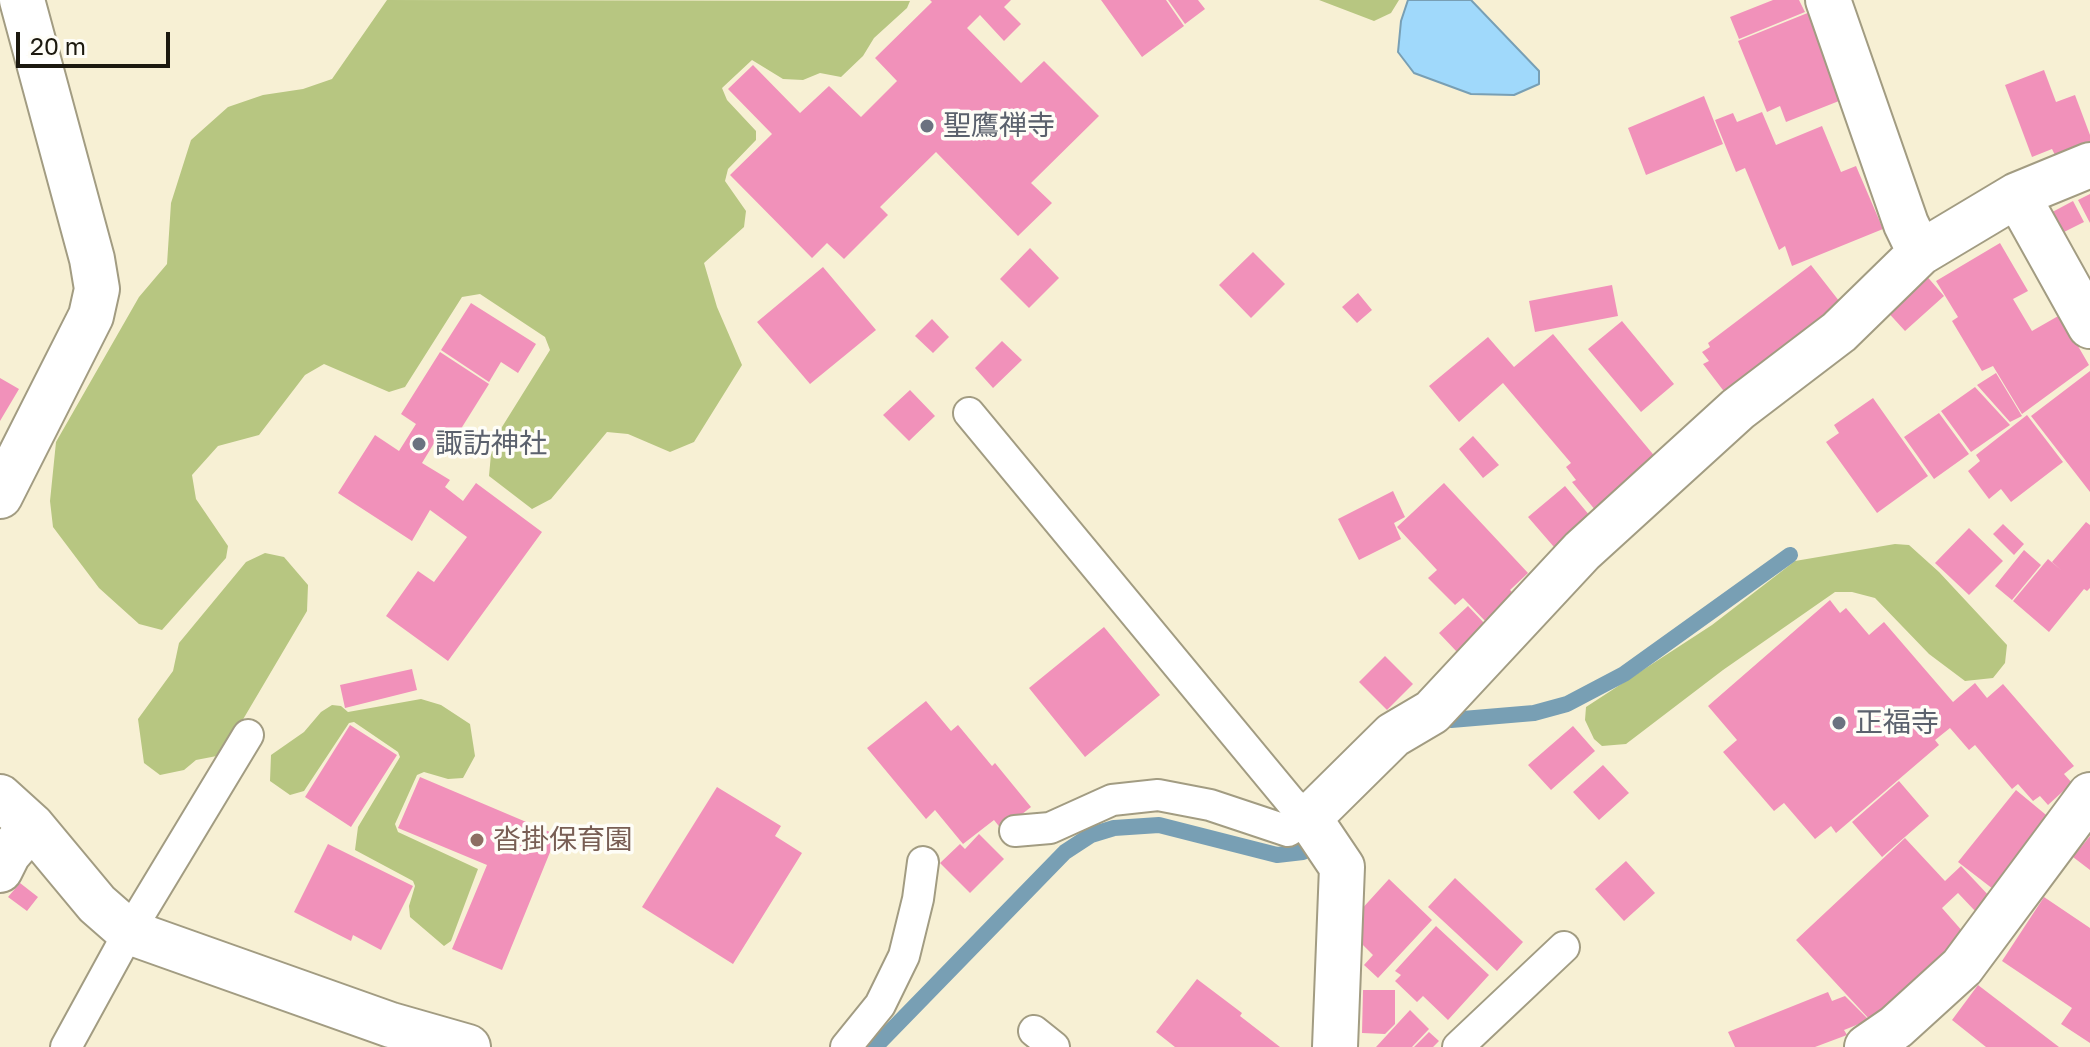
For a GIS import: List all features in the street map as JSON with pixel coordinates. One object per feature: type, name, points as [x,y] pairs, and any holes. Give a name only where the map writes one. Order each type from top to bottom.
[{"type":"street","points":[[0,496],[91,316],[97,289],[92,259],[22,0]]},
{"type":"street","points":[[1828,0],[1906,224],[1920,253]]},
{"type":"street","points":[[1335,1047],[1342,867],[1309,818],[1393,735],[1432,712],[1593,541],[1738,409],[1839,332],[1920,253],[2017,195],[2090,165]]},
{"type":"street","points":[[2017,195],[2090,326]]},
{"type":"street","points":[[1867,1047],[1896,1027],[1962,967],[2090,795]]},
{"type":"street","points":[[0,797],[32,826],[97,904],[129,932],[391,1025],[468,1047]]},
{"type":"street","points":[[0,870],[8,854],[32,826]]},
{"type":"lane","points":[[969,413],[1291,802],[1309,818],[1288,831],[1210,805],[1158,795],[1112,800],[1050,828],[1015,831]]},
{"type":"lane","points":[[66,1047],[129,932],[248,735]]},
{"type":"lane","points":[[846,1047],[880,1005],[904,956],[918,899],[923,862]]},
{"type":"lane","points":[[1458,1047],[1564,947]]},
{"type":"green space","points":[[387,0],[910,1],[907,8],[874,38],[863,56],[841,77],[820,73],[803,80],[783,79],[752,60],[722,88],[727,100],[756,131],[756,140],[728,169],[725,181],[746,211],[744,227],[704,263],[717,307],[742,365],[694,442],[670,452],[628,434],[607,432],[551,499],[532,509],[489,476],[492,443],[550,350],[545,337],[480,294],[462,297],[405,387],[389,392],[324,364],[305,375],[259,435],[218,446],[192,475],[196,499],[228,546],[226,558],[162,630],[139,624],[99,588],[53,527],[50,501],[56,442],[139,297],[167,264],[171,203],[191,140],[228,107],[263,95],[303,89],[332,79]]},
{"type":"green space","points":[[1319,0],[1399,0],[1391,13],[1374,21]]},
{"type":"green space","points":[[1895,544],[1909,545],[1939,572],[2007,645],[2005,663],[1993,678],[1965,681],[1929,654],[1875,598],[1852,592],[1835,592],[1723,670],[1626,744],[1602,746],[1594,739],[1585,720],[1586,707],[1712,625],[1795,561]]},
{"type":"green space","points":[[265,553],[284,557],[308,585],[307,611],[222,755],[196,760],[184,770],[160,775],[144,763],[138,719],[173,671],[179,643],[246,562]]},
{"type":"green space","points":[[421,699],[441,705],[470,724],[475,756],[463,778],[448,779],[424,772],[417,775],[395,824],[398,832],[478,869],[451,941],[444,946],[410,917],[409,906],[415,886],[413,881],[355,850],[358,827],[400,757],[398,752],[354,722],[349,723],[304,791],[290,795],[270,781],[271,755],[304,732],[321,712],[332,705],[341,706],[348,712]]},
{"type":"water","points":[[1408,0],[1471,0],[1539,71],[1539,84],[1514,95],[1471,94],[1414,73],[1398,52],[1401,21]]},
{"type":"building","name":"聖鷹禅寺","points":[[930,0],[1011,0],[1004,7],[1021,24],[1004,41],[980,15],[967,28],[1021,83],[1044,61],[1099,116],[1031,183],[1052,203],[1018,236],[936,152],[880,207],[888,215],[844,259],[827,243],[812,258],[730,175],[772,134],[728,89],[753,65],[800,113],[829,86],[861,117],[897,81],[875,58],[932,2]]},
{"type":"building","points":[[1101,0],[1166,0],[1184,26],[1142,57]]},
{"type":"building","points":[[1168,0],[1198,0],[1205,9],[1185,24]]},
{"type":"building","points":[[1773,0],[1799,0],[1805,12],[1739,39],[1730,17]]},
{"type":"building","points":[[1810,12],[1844,99],[1786,122],[1780,106],[1767,112],[1738,41]]},
{"type":"building","points":[[2044,70],[2056,102],[2075,95],[2090,142],[2055,155],[2052,149],[2032,157],[2005,85]]},
{"type":"building","points":[[1704,96],[1723,144],[1646,175],[1628,128]]},
{"type":"building","points":[[1762,112],[1776,145],[1822,126],[1841,172],[1856,166],[1883,229],[1792,266],[1785,246],[1779,250],[1745,168],[1736,172],[1715,120],[1733,113],[1737,122]]},
{"type":"building","points":[[2090,194],[2090,223],[2078,200]]},
{"type":"building","points":[[2073,201],[2084,222],[2054,237],[2043,217]]},
{"type":"building","points":[[2000,243],[2028,291],[2013,299],[2032,331],[2060,315],[2089,365],[2022,414],[1993,366],[1982,371],[1952,321],[1958,317],[1936,281]]},
{"type":"building","points":[[1030,248],[1059,278],[1029,308],[1000,279]]},
{"type":"building","points":[[1253,252],[1285,284],[1251,318],[1219,285]]},
{"type":"building","points":[[1811,265],[1843,306],[1726,394],[1703,364],[1709,361],[1702,352],[1710,347],[1708,343]]},
{"type":"building","points":[[823,267],[876,330],[810,384],[757,322]]},
{"type":"building","points":[[1924,273],[1944,296],[1905,331],[1884,308]]},
{"type":"building","points":[[1612,285],[1618,316],[1535,332],[1529,301]]},
{"type":"building","points":[[1358,293],[1372,310],[1357,323],[1342,307]]},
{"type":"building","points":[[471,303],[536,344],[518,373],[501,362],[489,382],[441,350]]},
{"type":"building","points":[[932,319],[949,337],[933,353],[915,336]]},
{"type":"building","points":[[1622,321],[1674,384],[1641,412],[1588,349]]},
{"type":"building","points":[[1553,334],[1657,459],[1596,511],[1572,482],[1576,480],[1566,467],[1571,463],[1503,383],[1459,422],[1429,386],[1488,337],[1514,367]]},
{"type":"building","points":[[1002,341],[1022,360],[993,388],[975,368]]},
{"type":"building","points":[[440,352],[489,384],[449,448],[436,440],[422,463],[450,480],[445,487],[463,501],[476,483],[542,532],[448,661],[386,616],[418,571],[434,582],[467,537],[430,510],[412,541],[338,493],[375,435],[399,451],[416,424],[401,414]]},
{"type":"building","points":[[2090,371],[2090,492],[2031,416]]},
{"type":"building","points":[[1996,373],[2022,416],[2010,422],[1977,385]]},
{"type":"building","points":[[0,378],[19,389],[0,421]]},
{"type":"building","points":[[1975,387],[2010,425],[1971,452],[1941,411]]},
{"type":"building","points":[[910,390],[935,416],[909,441],[883,415]]},
{"type":"building","points":[[1873,398],[1928,476],[1877,513],[1826,442],[1839,433],[1834,425]]},
{"type":"building","points":[[1939,413],[1969,454],[1934,479],[1904,437]]},
{"type":"building","points":[[2027,415],[2063,462],[2011,502],[2001,489],[1989,499],[1968,471],[1980,461],[1976,455]]},
{"type":"building","points":[[1473,436],[1499,465],[1483,478],[1459,449]]},
{"type":"building","points":[[1444,483],[1528,573],[1510,590],[1516,596],[1487,623],[1463,598],[1455,605],[1428,578],[1437,570],[1397,527]]},
{"type":"building","points":[[1565,486],[1590,516],[1554,547],[1528,517]]},
{"type":"building","points":[[1393,491],[1405,517],[1394,523],[1401,539],[1359,560],[1338,519]]},
{"type":"building","points":[[2086,522],[2090,525],[2090,588],[2087,591],[2084,589],[2049,632],[2013,601],[2048,559],[2061,570],[2052,562]]},
{"type":"building","points":[[2003,524],[2024,544],[2014,555],[1993,534]]},
{"type":"building","points":[[1969,528],[2003,561],[1969,595],[1935,563]]},
{"type":"building","points":[[2024,550],[2041,565],[2012,600],[1995,586]]},
{"type":"building","name":"正福寺","points":[[1830,600],[1840,613],[1846,608],[1869,635],[1884,622],[1953,702],[1975,683],[1987,698],[2003,684],[2074,766],[2064,774],[2072,783],[2048,805],[2040,796],[2033,801],[2018,784],[2012,789],[1975,745],[1969,750],[1950,728],[1935,740],[1939,745],[1836,833],[1831,826],[1815,839],[1784,803],[1774,811],[1723,752],[1737,740],[1708,706]]},
{"type":"building","points":[[1468,606],[1486,625],[1457,652],[1439,633]]},
{"type":"building","points":[[1104,627],[1160,695],[1085,757],[1029,688]]},
{"type":"building","points":[[1385,656],[1413,684],[1387,710],[1359,682]]},
{"type":"building","points":[[412,669],[417,690],[345,708],[340,685]]},
{"type":"building","points":[[926,701],[951,731],[958,725],[1031,807],[1002,830],[994,820],[963,844],[935,810],[926,819],[867,748]]},
{"type":"building","points":[[350,725],[397,755],[351,827],[305,797]]},
{"type":"building","points":[[1573,726],[1595,751],[1551,790],[1528,765]]},
{"type":"building","points":[[1603,765],[1629,793],[1599,820],[1573,792]]},
{"type":"building","points":[[420,777],[557,835],[502,970],[452,949],[487,865],[398,828]]},
{"type":"building","points":[[1899,781],[1929,816],[1882,857],[1852,822]]},
{"type":"building","points":[[717,787],[781,826],[775,836],[802,853],[733,964],[642,907]]},
{"type":"building","points":[[2016,790],[2051,819],[1993,889],[1958,862]]},
{"type":"building","points":[[979,834],[1004,859],[970,893],[940,863],[960,844],[965,849]]},
{"type":"building","points":[[2090,836],[2090,870],[2073,857]]},
{"type":"building","points":[[1905,838],[1945,881],[1961,866],[1991,898],[1976,912],[1958,893],[1942,908],[1964,933],[1870,1020],[1796,940]]},
{"type":"building","points":[[328,844],[413,886],[381,950],[353,935],[351,941],[294,912]]},
{"type":"building","points":[[1626,861],[1655,893],[1624,921],[1595,889]]},
{"type":"building","points":[[1455,878],[1523,942],[1497,971],[1428,907]]},
{"type":"building","points":[[1389,879],[1432,920],[1378,978],[1364,965],[1373,955],[1361,943],[1359,912]]},
{"type":"building","points":[[20,883],[38,897],[27,911],[8,897]]},
{"type":"building","points":[[2044,897],[2090,928],[2090,1043],[2061,1024],[2072,1008],[2002,961]]},
{"type":"building","points":[[1436,926],[1489,975],[1448,1020],[1423,996],[1417,1002],[1395,981],[1401,975],[1395,971]]},
{"type":"building","points":[[1197,979],[1280,1047],[1175,1047],[1156,1032]]},
{"type":"building","points":[[1978,985],[2059,1047],[1986,1047],[1952,1020]]},
{"type":"building","points":[[1363,990],[1395,990],[1395,1024],[1385,1034],[1362,1033]]},
{"type":"building","points":[[1828,992],[1832,1001],[1845,996],[1869,1020],[1844,1030],[1847,1035],[1815,1047],[1735,1047],[1728,1032]]},
{"type":"building","points":[[1410,1010],[1429,1029],[1412,1047],[1376,1047]]},
{"type":"building","points":[[1429,1032],[1439,1041],[1433,1047],[1414,1047]]},
{"type":"waterway","points":[[1451,720],[1534,713],[1567,704],[1624,674],[1790,555]]},
{"type":"waterway","points":[[875,1047],[1065,852],[1091,835],[1114,828],[1159,825],[1277,855],[1303,852]]},
{"type":"place","name":"聖鷹禅寺","points":[[927,126]]},
{"type":"place","name":"諏訪神社","points":[[419,444]]},
{"type":"place","name":"正福寺","points":[[1839,723]]},
{"type":"place","name":"沓掛保育園","points":[[477,840]]}]
